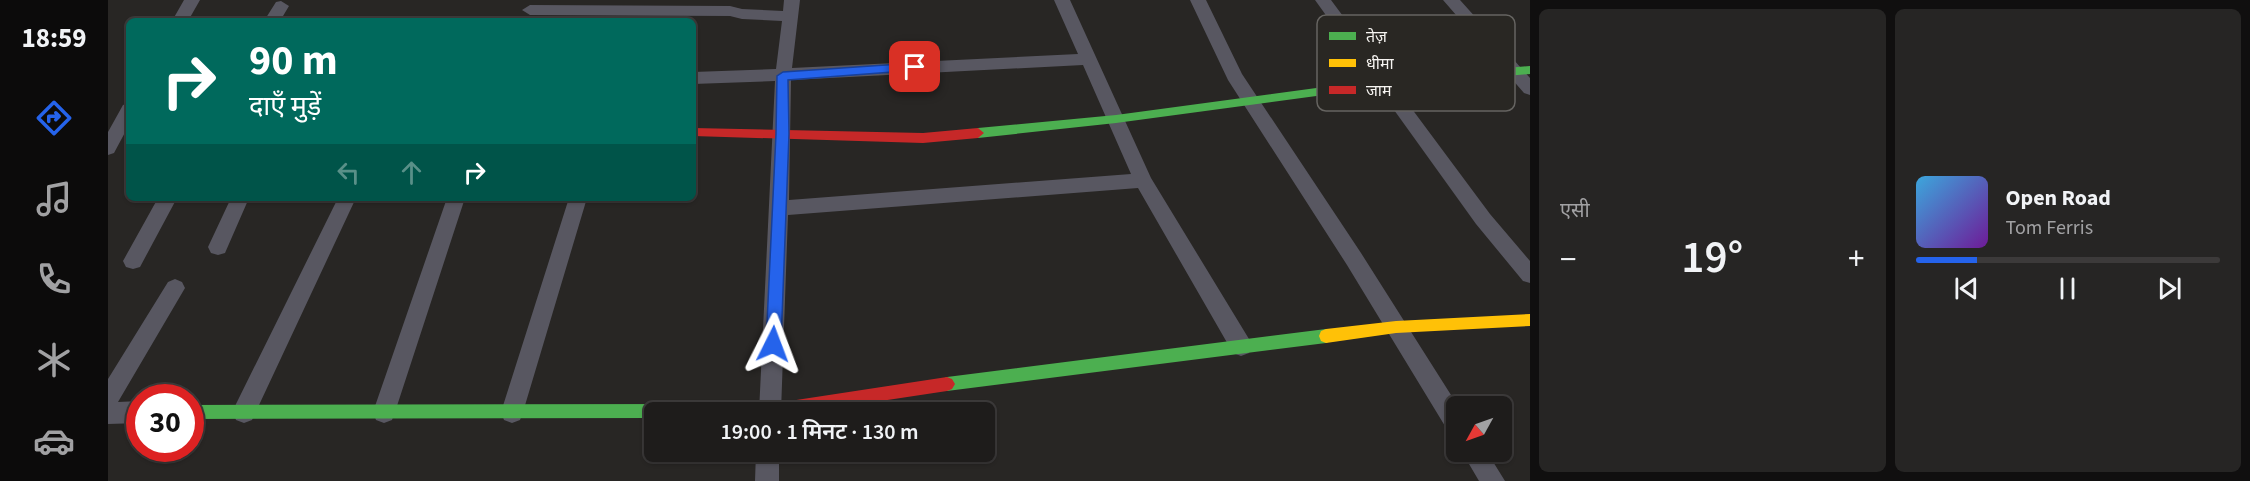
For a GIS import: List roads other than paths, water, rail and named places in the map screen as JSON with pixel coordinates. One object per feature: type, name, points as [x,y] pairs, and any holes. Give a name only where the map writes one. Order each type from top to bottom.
[{"type":"street","points":[[182,18],[192,0]]},
{"type":"street","points":[[1062,0],[1143,180],[1241,346]]},
{"type":"street","points":[[1197,0],[1234,76],[1446,407]]},
{"type":"street","points":[[1323,0],[1334,15]]},
{"type":"street","points":[[1451,0],[1466,15]]},
{"type":"street","points":[[274,18],[282,6]]},
{"type":"street","points":[[530,10],[730,11],[742,14],[791,8],[783,76],[783,134],[770,402]]},
{"type":"street","points":[[696,78],[783,76],[1007,60],[1089,59]]},
{"type":"street","points":[[1522,71],[1530,89]]},
{"type":"street","points":[[696,132],[923,138],[1116,119],[1317,91]]},
{"type":"street","points":[[1404,111],[1483,219],[1530,275]]},
{"type":"street","points":[[108,148],[126,115]]},
{"type":"street","points":[[779,208],[1143,180]]},
{"type":"street","points":[[134,261],[166,201]]},
{"type":"street","points":[[218,247],[239,201]]},
{"type":"street","points":[[244,412],[345,201]]},
{"type":"street","points":[[384,412],[455,201]]},
{"type":"street","points":[[512,412],[577,201]]},
{"type":"street","points":[[108,399],[176,288]]},
{"type":"street","points":[[833,402],[977,379],[1396,327],[1530,320]]},
{"type":"street","points":[[108,412],[126,412]]},
{"type":"street","points":[[204,412],[644,412]]},
{"type":"street","points":[[767,481],[768,462]]},
{"type":"street","points":[[1481,462],[1493,481]]}]
